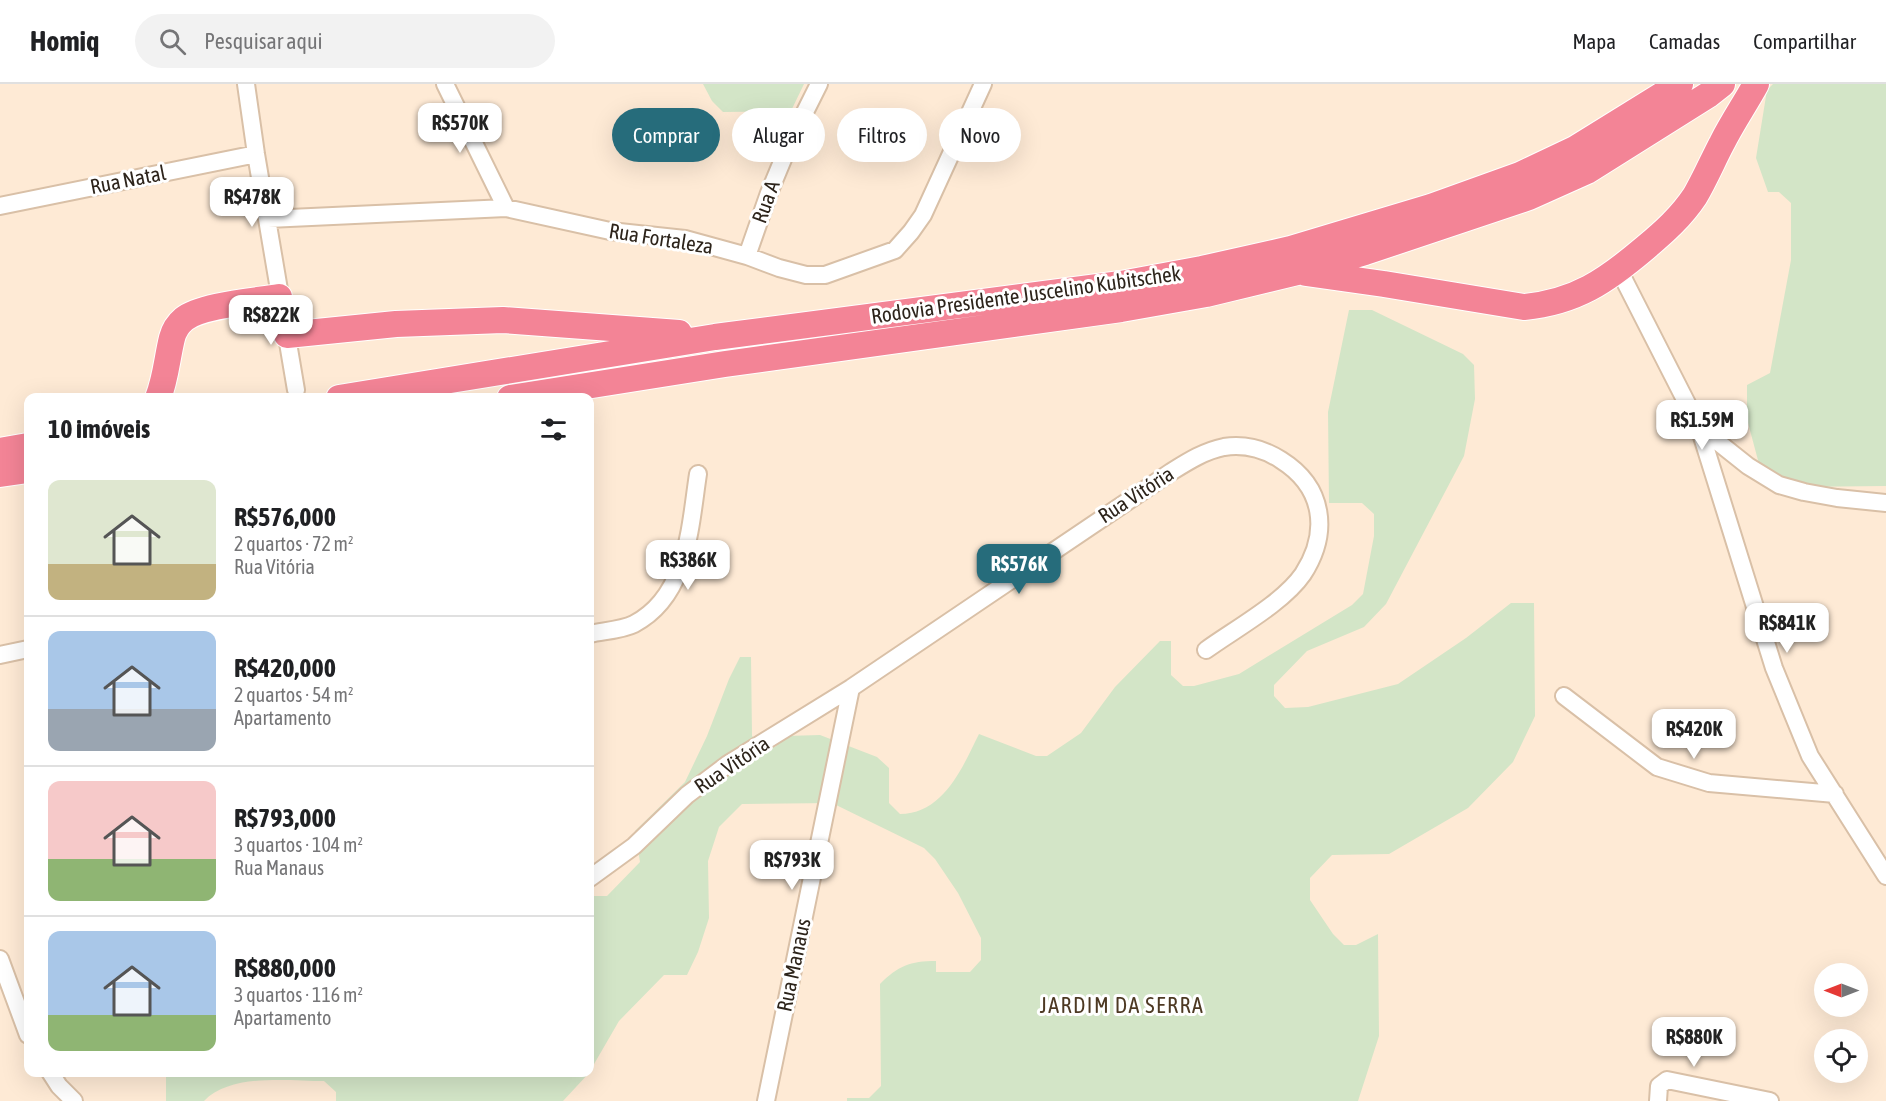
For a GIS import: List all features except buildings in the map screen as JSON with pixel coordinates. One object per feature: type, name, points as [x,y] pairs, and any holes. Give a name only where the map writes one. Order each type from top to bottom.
[{"type":"highway","name":"Rodovia Presidente Juscelino Kubitschek","points":[[370,393],[715,337],[1120,284],[1291,249],[1431,207],[1520,175],[1575,149],[1680,84]]},
{"type":"highway","name":"Rodovia Presidente Juscelino Kubitschek","points":[[542,393],[725,364],[1121,309],[1206,294],[1297,272],[1365,252],[1529,197],[1587,171],[1722,84]]},
{"type":"highway","points":[[1297,272],[1524,308],[1542,306],[1570,298],[1594,287],[1619,270],[1673,224],[1696,194],[1756,84]]},
{"type":"highway","points":[[160,393],[171,339],[175,328],[185,318],[203,310],[279,297]]},
{"type":"highway","points":[[287,335],[396,324],[503,320],[715,337]]},
{"type":"highway","points":[[594,399],[725,364]]},
{"type":"highway","points":[[0,451],[24,447]]},
{"type":"highway","points":[[0,474],[24,471]]},
{"type":"street","points":[[246,84],[296,390]]},
{"type":"street","points":[[445,84],[506,208]]},
{"type":"street","name":"Rua A","points":[[747,256],[769,192],[791,140],[819,84]]},
{"type":"street","name":"Rua Fortaleza","points":[[268,219],[506,208],[609,231],[685,239],[806,275],[825,275],[895,250],[911,232],[923,215],[983,84]]},
{"type":"street","name":"Rua Natal","points":[[0,206],[256,154]]},
{"type":"street","points":[[1619,270],[1699,427],[1774,668],[1810,756],[1886,876]]},
{"type":"street","points":[[1699,427],[1762,476],[1779,485],[1836,498],[1886,503]]},
{"type":"street","name":"Rua Vitória","points":[[594,875],[634,846],[687,795],[728,764],[851,688],[1170,472],[1200,455],[1224,447],[1251,447],[1273,455],[1290,465],[1308,482],[1320,516],[1320,531],[1314,553],[1302,574],[1287,593],[1206,650]]},
{"type":"street","points":[[594,633],[633,625],[654,611],[668,595],[684,557],[698,474]]},
{"type":"street","points":[[0,654],[24,650]]},
{"type":"street","name":"Rua Manaus","points":[[766,1101],[851,688]]},
{"type":"street","points":[[1564,696],[1657,767],[1709,783],[1835,795]]},
{"type":"street","points":[[0,959],[24,1024]]},
{"type":"street","points":[[53,1077],[74,1101]]},
{"type":"street","points":[[1658,1101],[1658,1088],[1661,1083],[1672,1080],[1770,1101]]},
{"type":"green space","points":[[703,84],[804,84],[792,108],[732,108],[732,112],[723,112],[712,101]]},
{"type":"green space","points":[[1773,84],[1886,84],[1886,486],[1793,487],[1759,464],[1747,419],[1747,385],[1770,373],[1791,260],[1791,203],[1779,192],[1768,192],[1756,158],[1767,90]]},
{"type":"green space","points":[[1349,310],[1372,310],[1463,354],[1474,365],[1475,399],[1464,456],[1386,604],[1364,627],[1307,651],[1274,685],[1274,696],[1285,708],[1308,707],[1398,684],[1466,638],[1511,603],[1534,603],[1535,716],[1513,762],[1468,808],[1389,854],[1332,855],[1310,878],[1310,900],[1333,934],[1344,945],[1356,945],[1378,934],[1379,1036],[1358,1101],[847,1101],[847,1098],[869,1098],[881,1086],[880,984],[899,969],[919,962],[936,961],[936,972],[970,972],[981,960],[981,938],[958,893],[935,859],[924,848],[832,803],[742,804],[719,827],[708,861],[709,918],[698,952],[687,975],[664,975],[619,1021],[594,1064],[594,896],[607,896],[640,862],[635,831],[685,782],[740,657],[751,657],[752,736],[764,747],[775,747],[786,736],[820,735],[877,757],[889,768],[889,803],[900,814],[915,812],[929,806],[950,786],[979,734],[1036,756],[1047,756],[1081,733],[1115,687],[1160,641],[1171,641],[1171,675],[1183,686],[1194,686],[1239,674],[1352,605],[1363,594],[1374,536],[1374,514],[1362,503],[1329,503],[1328,412]]},
{"type":"green space","points":[[166,1077],[585,1077],[563,1101],[336,1101],[336,1092],[324,1081],[261,1080],[229,1086],[215,1092],[204,1101],[166,1101]]},
{"type":"district","name":"JARDIM DA SERRA","points":[[1122,1005]]}]
